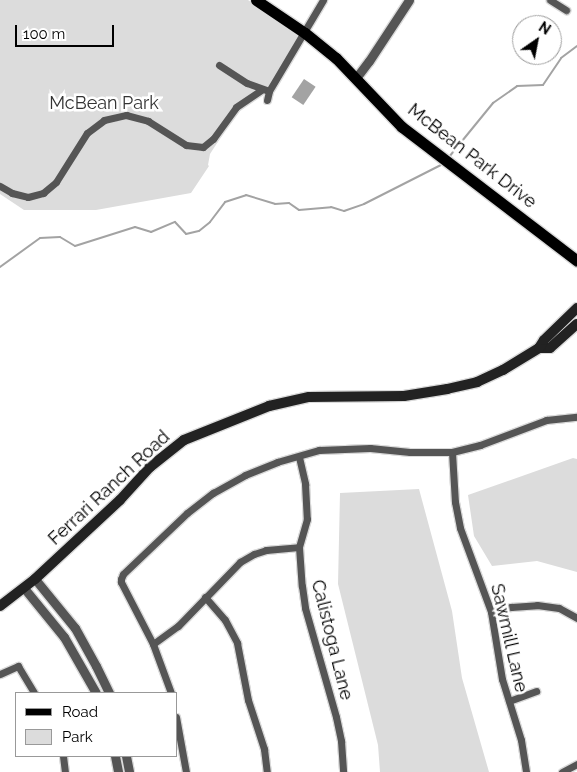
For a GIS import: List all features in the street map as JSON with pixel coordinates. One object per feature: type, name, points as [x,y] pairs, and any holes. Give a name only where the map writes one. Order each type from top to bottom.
[{"type":"main road","name":"McBean Park Drive","points":[[256,0],[304,32],[356,78],[402,127],[577,261]]},
{"type":"main road","name":"Ferrari Ranch Road","points":[[0,606],[35,579],[120,500],[150,468],[184,440],[270,406],[308,397],[404,396],[446,390],[477,382],[503,370],[539,348],[544,340],[577,308]]},
{"type":"main road","name":"Ferrari Ranch Road","points":[[539,348],[550,348],[577,324]]},
{"type":"street","points":[[0,186],[12,193],[28,197],[43,193],[56,182],[87,133],[104,120],[126,115],[148,120],[186,146],[203,147],[213,139],[236,107],[266,90],[323,0]]},
{"type":"street","points":[[356,78],[409,0]]},
{"type":"street","points":[[550,0],[566,10]]},
{"type":"street","points":[[219,65],[247,82],[266,90]]},
{"type":"street","points":[[266,90],[268,100]]},
{"type":"street","points":[[170,692],[153,644],[120,582],[124,574],[187,513],[213,493],[245,474],[277,462],[319,450],[344,448],[452,452],[480,445],[546,420],[577,417]]},
{"type":"street","name":"Sawmill Lane","points":[[452,452],[455,502],[460,528],[491,612],[494,644],[508,701],[521,740],[526,772]]},
{"type":"street","name":"Calistoga Lane","points":[[298,457],[305,484],[307,519],[300,547],[305,608],[336,717],[341,741],[343,772]]},
{"type":"street","points":[[153,644],[178,626],[240,562],[254,554],[278,548],[300,547]]},
{"type":"street","points":[[35,579],[80,636],[108,692]]},
{"type":"street","points":[[24,588],[68,644],[95,692]]},
{"type":"street","points":[[205,598],[225,620],[237,643],[248,700],[264,749],[267,772]]},
{"type":"street","points":[[491,612],[537,604],[559,608],[577,618]]},
{"type":"street","points":[[0,674],[18,666],[33,692]]},
{"type":"street","points":[[508,701],[536,691]]},
{"type":"street","points":[[178,728],[186,772]]},
{"type":"street","points":[[63,757],[65,772]]},
{"type":"street","points":[[115,757],[118,772]]},
{"type":"street","points":[[126,757],[129,772]]},
{"type":"street","points":[[562,772],[577,764]]},
{"type":"green space","name":"McBean Park","points":[[0,0],[248,0],[303,36],[268,92],[239,109],[210,154],[209,166],[191,193],[96,210],[24,210],[0,194]]},
{"type":"green space","points":[[573,458],[577,459],[577,572],[537,561],[492,566],[474,536],[468,495]]},
{"type":"green space","points":[[419,489],[452,611],[462,678],[489,772],[380,772],[378,745],[338,584],[340,493]]},
{"type":"shaded area","points":[[304,79],[316,87],[303,105],[292,97]]},
{"type":"waterway","points":[[449,157],[493,103],[517,86],[543,85],[561,58],[577,46]]},
{"type":"waterway","points":[[0,267],[40,238],[60,237],[75,246],[135,227],[151,232],[175,222],[186,234],[199,231],[210,222],[225,202],[246,195],[275,204],[289,203],[299,210],[331,207],[344,211],[364,204],[443,164]]}]
